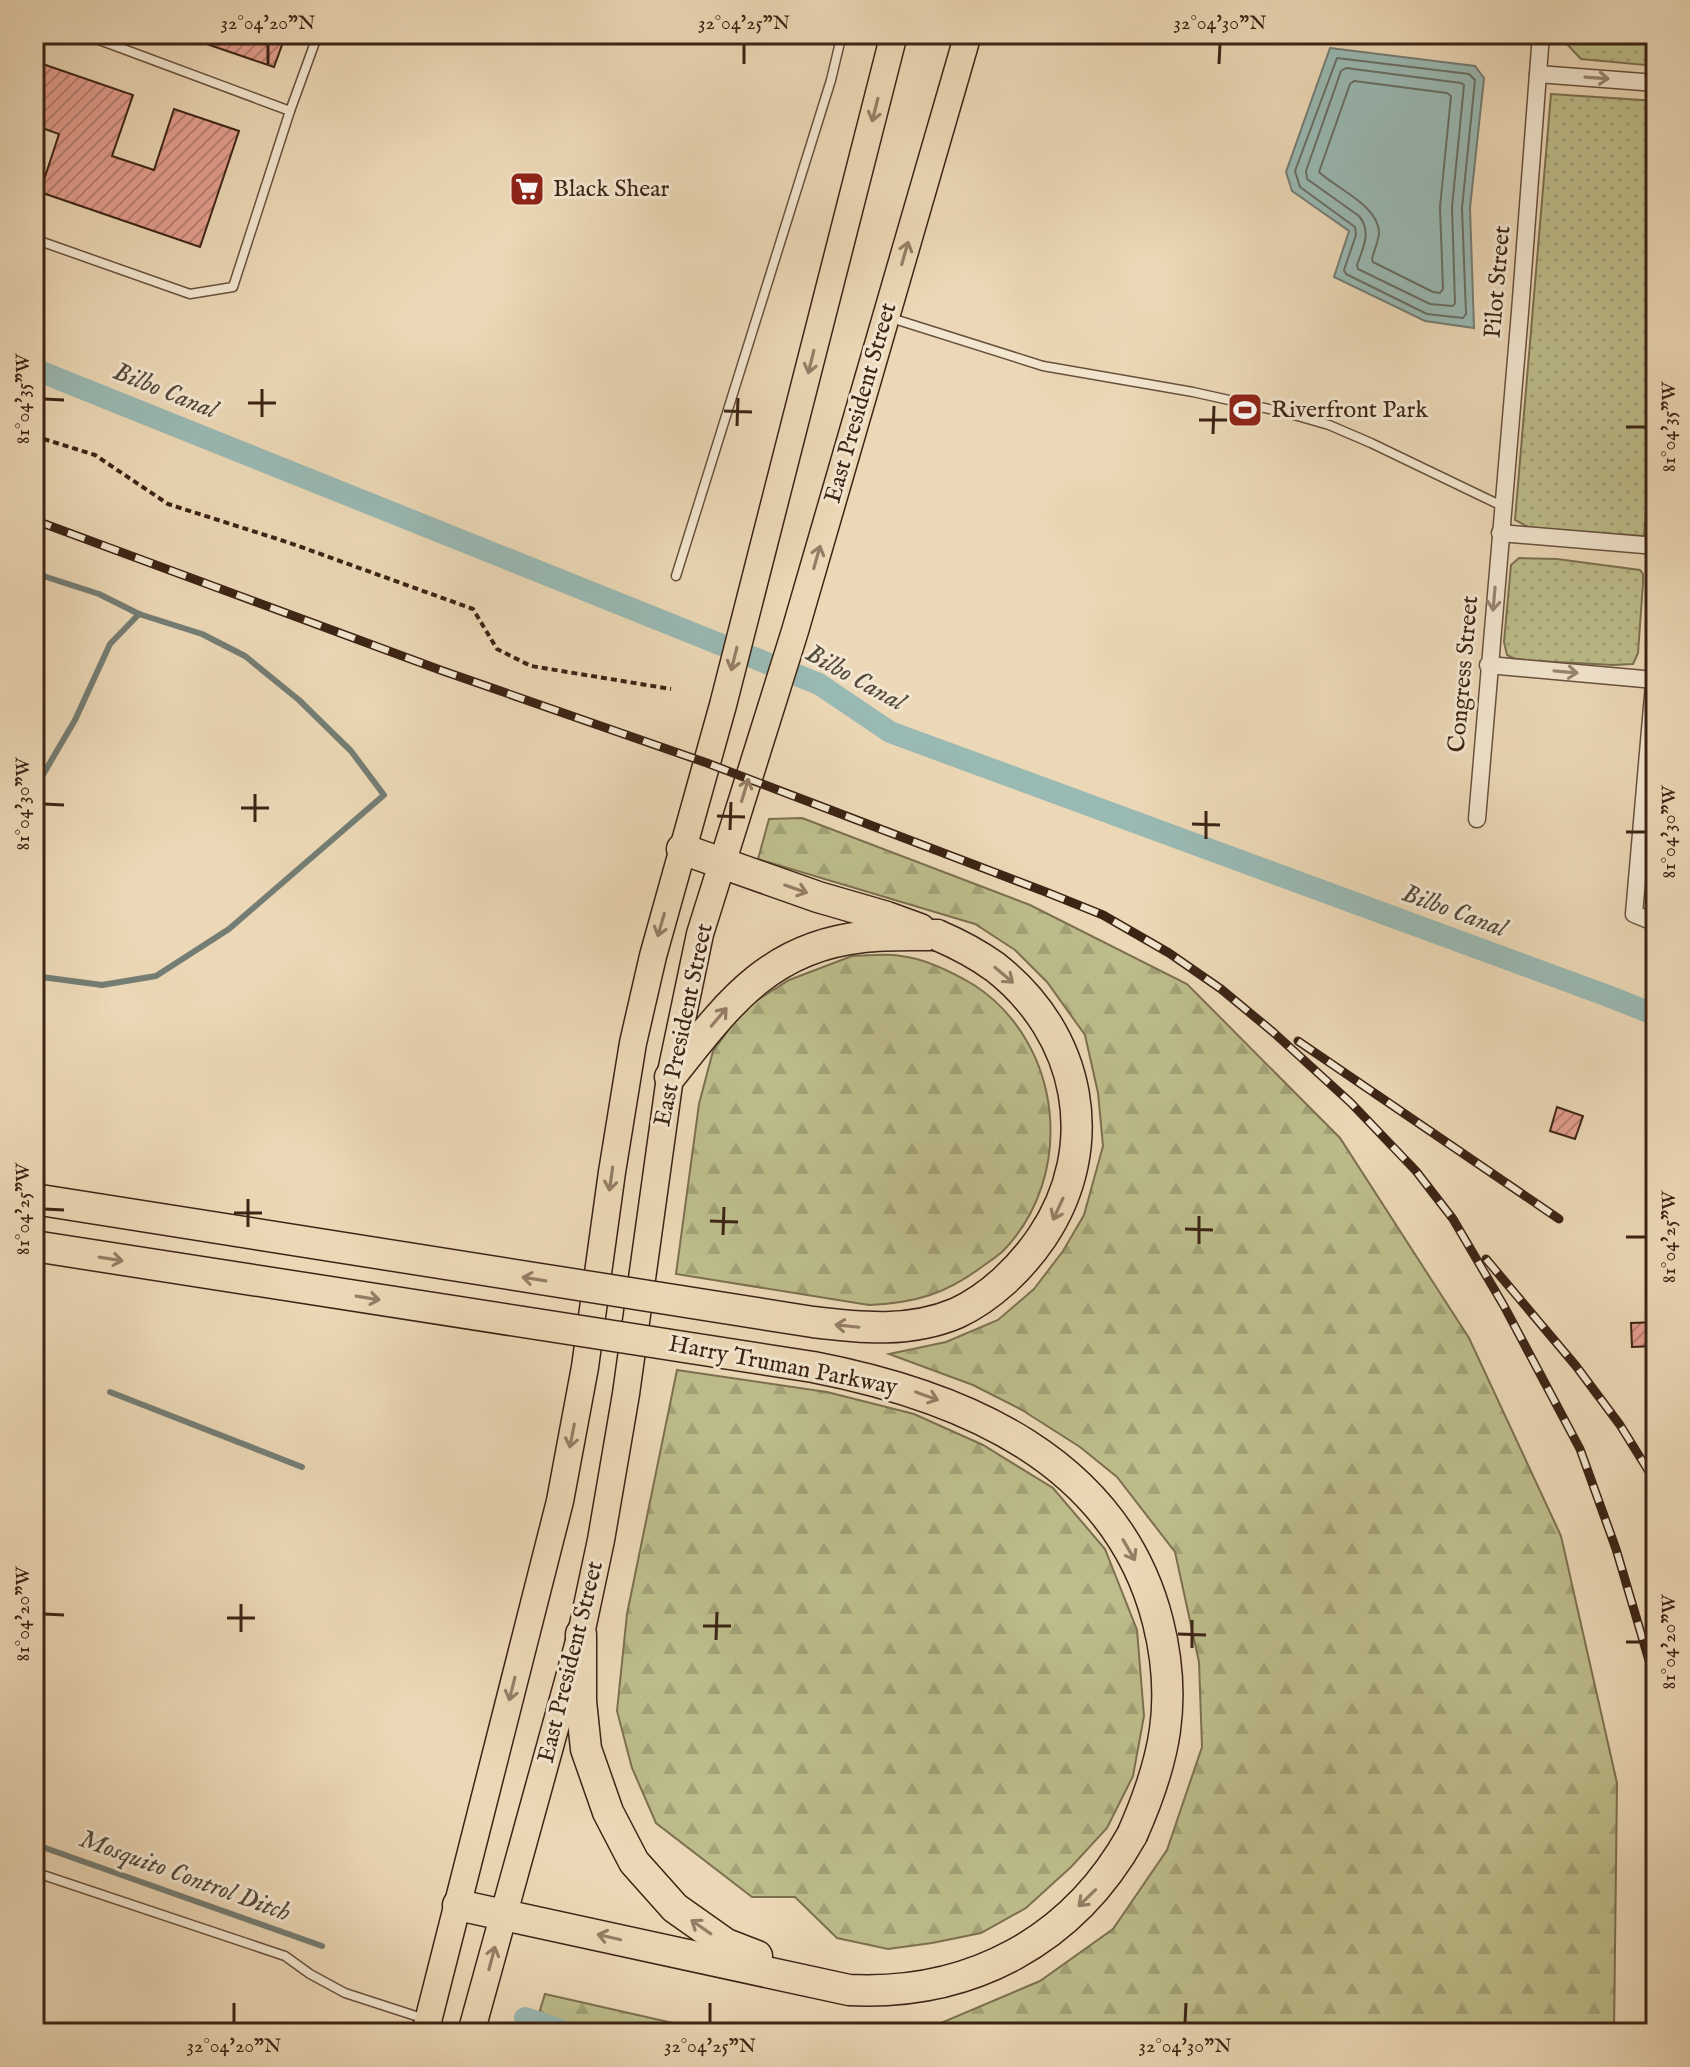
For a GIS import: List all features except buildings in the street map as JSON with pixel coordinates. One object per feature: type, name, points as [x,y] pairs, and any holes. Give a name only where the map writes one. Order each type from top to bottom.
[{"type":"highway","name":"Harry Truman Parkway","points":[[34,1199],[813,1322],[895,1328],[935,1320],[973,1304],[1003,1282],[1031,1254],[1050,1226],[1074,1163],[1076,1101],[1067,1067],[1051,1029],[1026,996],[996,968],[969,950],[887,917],[818,897],[682,849]]},
{"type":"highway","points":[[670,1077],[724,1010],[751,984],[776,965],[804,950],[861,937],[937,935]]},
{"type":"highway","name":"Harry Truman Parkway","points":[[34,1246],[856,1375],[933,1398],[1005,1432],[1068,1474],[1095,1500],[1132,1555],[1152,1601],[1162,1639],[1168,1715],[1150,1795],[1118,1861],[1097,1889],[1062,1920],[1013,1956],[981,1971],[945,1982],[879,1992],[849,1990]]},
{"type":"highway","points":[[581,1634],[581,1701],[586,1749],[608,1812],[634,1862],[675,1908],[726,1944],[849,1990]]},
{"type":"highway","points":[[458,1905],[849,1990]]},
{"type":"main road","name":"East President Street","points":[[427,2026],[560,1501],[585,1367],[633,1043],[653,956],[745,617],[894,34]]},
{"type":"main road","name":"East President Street","points":[[471,2033],[581,1634],[601,1540],[626,1394],[670,1077],[700,934],[770,716],[968,34]]},
{"type":"street","name":"Pilot Street","points":[[1500,533],[1541,34]]},
{"type":"street","points":[[1538,74],[1656,83]]},
{"type":"street","points":[[1500,533],[1656,546]]},
{"type":"street","name":"Congress Street","points":[[1477,819],[1500,533]]},
{"type":"street","points":[[1656,661],[1652,743],[1634,914],[1656,923]]},
{"type":"street","points":[[1488,665],[1655,680]]},
{"type":"lane","points":[[83,34],[290,111]]},
{"type":"lane","points":[[34,239],[190,294],[233,287],[318,34]]},
{"type":"lane","points":[[676,576],[831,80],[842,34]]},
{"type":"lane","points":[[886,317],[1043,366],[1193,392],[1329,425],[1502,506]]},
{"type":"lane","points":[[34,1872],[285,1956],[345,1993],[427,2026]]},
{"type":"path","points":[[34,436],[95,455],[168,504],[290,543],[473,609],[497,649],[531,666],[671,689]]},
{"type":"green space","points":[[1566,34],[1656,34],[1656,66],[1581,59],[1564,41]]},
{"type":"green space","points":[[1551,94],[1656,101],[1656,393],[1644,536],[1530,528],[1515,520]]},
{"type":"green space","points":[[1519,558],[1557,559],[1640,570],[1643,583],[1638,653],[1633,664],[1517,660],[1507,655],[1504,642],[1511,565]]},
{"type":"green space","points":[[802,818],[1030,905],[1187,984],[1340,1138],[1469,1338],[1561,1536],[1617,1783],[1614,2033],[926,2033],[929,2028],[1040,1981],[1113,1929],[1167,1850],[1202,1747],[1199,1662],[1175,1552],[1117,1477],[1080,1447],[1022,1410],[973,1385],[889,1354],[946,1342],[998,1320],[1034,1289],[1063,1251],[1084,1215],[1103,1146],[1098,1093],[1085,1035],[1047,982],[1015,950],[975,924],[758,859],[769,819]]},
{"type":"green space","points":[[852,956],[901,956],[948,971],[974,985],[1004,1010],[1026,1040],[1042,1075],[1050,1112],[1050,1149],[1042,1186],[1026,1221],[1002,1252],[969,1276],[943,1290],[901,1302],[869,1305],[676,1274],[699,1104],[713,1051],[745,1008],[789,980]]},
{"type":"green space","points":[[677,1370],[827,1392],[914,1414],[983,1445],[1053,1488],[1105,1549],[1137,1630],[1144,1716],[1133,1776],[1107,1828],[1071,1867],[1026,1908],[981,1933],[932,1943],[888,1949],[837,1938],[795,1897],[752,1897],[656,1823],[632,1768],[617,1711],[627,1614]]},
{"type":"green space","points":[[545,1994],[717,2033],[599,2033],[539,2013]]},
{"type":"water","points":[[1330,48],[1475,66],[1484,78],[1470,208],[1474,328],[1425,321],[1334,277],[1349,231],[1292,191],[1286,172]]},
{"type":"waterway","name":"Bilbo Canal","points":[[34,369],[819,684],[890,732],[1656,1015]]},
{"type":"waterway","points":[[34,573],[99,594],[139,614],[202,634],[245,656],[299,700],[351,751],[384,795],[229,929],[156,976],[102,985],[34,976]]},
{"type":"waterway","points":[[34,790],[75,720],[110,644],[139,614]]},
{"type":"waterway","points":[[110,1392],[302,1467]]},
{"type":"waterway","name":"Mosquito Control Ditch","points":[[34,1844],[322,1946]]},
{"type":"waterway","points":[[525,2018],[569,2033]]},
{"type":"railway","points":[[34,520],[443,671],[707,763],[1046,892],[1103,915],[1169,953],[1221,989],[1351,1103],[1416,1171],[1453,1219],[1504,1306],[1580,1449],[1616,1549],[1653,1674],[1656,1697]]},
{"type":"railway","points":[[1298,1041],[1559,1219]]},
{"type":"railway","points":[[1486,1259],[1576,1366],[1620,1425],[1656,1483]]},
{"type":"place","name":"Black Shear","points":[[527,189]]},
{"type":"place","name":"Riverfront Park","points":[[1245,410]]}]
